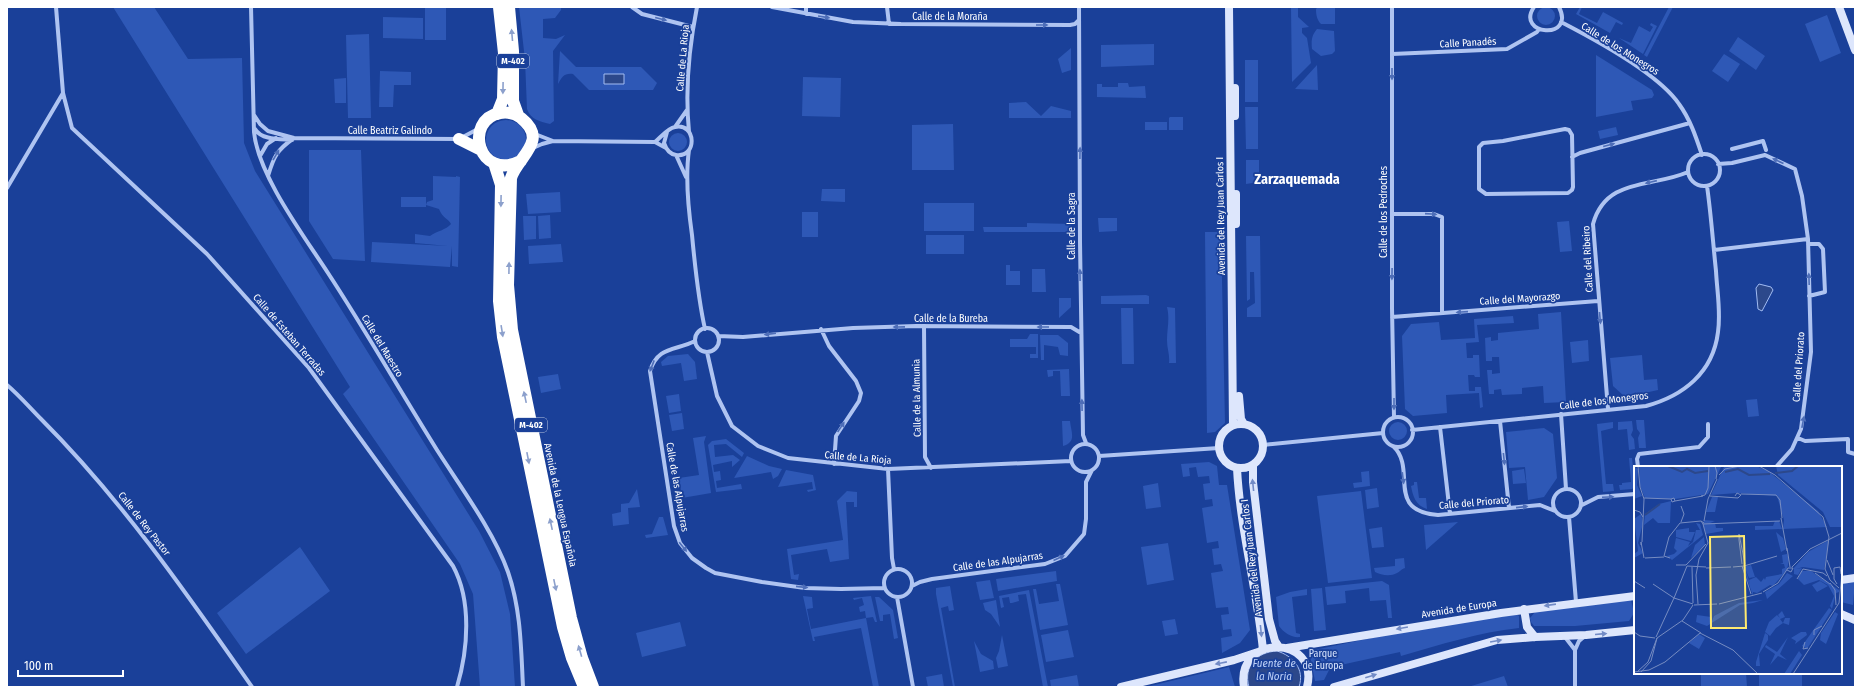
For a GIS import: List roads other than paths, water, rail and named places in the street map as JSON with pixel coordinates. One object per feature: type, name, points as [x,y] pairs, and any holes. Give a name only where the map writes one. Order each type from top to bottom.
[{"type":"highway","name":"M-402","points":[[497,114],[503,100],[504,53],[499,7]]},
{"type":"highway","name":"M-402","points":[[509,7],[513,51],[513,101],[518,115],[526,122],[530,129]]},
{"type":"highway","points":[[482,127],[486,121],[497,114],[509,112],[518,115]]},
{"type":"highway","name":"M-402","points":[[482,127],[479,139],[501,185],[499,301],[503,337],[563,627],[572,658],[584,687]]},
{"type":"highway","points":[[529,151],[532,138],[530,129]]},
{"type":"highway","points":[[459,139],[510,166],[521,161]]},
{"type":"highway","name":"M-402","points":[[521,161],[529,151]]},
{"type":"highway","name":"Avenida de la Lengua Española","points":[[521,161],[513,170],[511,178],[508,285],[512,330],[571,618],[582,658],[594,687]]},
{"type":"main road","name":"Avenida del Rey Juan Carlos I","points":[[1229,7],[1233,425]]},
{"type":"main road","name":"Avenida del Rey Juan Carlos I","points":[[1234,7],[1239,403],[1241,419],[1244,424]]},
{"type":"main road","points":[[1839,7],[1855,50]]},
{"type":"main road","points":[[1244,424],[1252,426],[1258,431],[1262,437],[1263,445],[1261,456],[1253,465],[1245,468],[1237,468],[1224,460],[1219,448],[1221,438],[1225,430],[1233,425],[1244,424]]},
{"type":"main road","name":"Avenida del Rey Juan Carlos I","points":[[1253,465],[1253,482],[1269,619],[1275,641],[1283,647]]},
{"type":"main road","name":"Avenida del Rey Juan Carlos I","points":[[1237,468],[1241,512],[1260,621],[1260,651]]},
{"type":"main road","points":[[1842,580],[1855,578]]},
{"type":"main road","name":"Avenida de Europa","points":[[1260,651],[1524,609],[1576,602],[1634,597]]},
{"type":"main road","points":[[1524,609],[1526,627],[1534,637]]},
{"type":"main road","points":[[1842,614],[1855,620]]},
{"type":"main road","points":[[1334,687],[1484,643],[1505,639],[1586,635],[1634,630]]},
{"type":"main road","points":[[1283,647],[1298,654],[1304,663],[1308,677],[1307,687]]},
{"type":"main road","points":[[1121,687],[1234,660],[1260,651]]},
{"type":"main road","points":[[1244,687],[1244,673],[1249,661],[1260,651]]},
{"type":"street","name":"Calle de Esteban Terradas","points":[[56,7],[63,93],[72,128],[207,254],[309,368],[453,566],[460,582],[465,606],[463,661],[457,687]]},
{"type":"street","name":"Calle del Maestro","points":[[251,7],[254,126],[256,146],[268,177],[486,528],[504,560],[519,613],[523,687]]},
{"type":"street","points":[[632,7],[642,14],[693,27]]},
{"type":"street","name":"Calle de La Rioja","points":[[690,132],[687,110],[693,27],[697,7]]},
{"type":"street","name":"Calle de la Moraña","points":[[772,7],[853,22],[889,24],[1070,25],[1075,24],[1079,20]]},
{"type":"street","points":[[806,7],[806,14]]},
{"type":"street","points":[[886,7],[889,24]]},
{"type":"street","name":"Calle de la Sagra","points":[[1079,7],[1080,333],[1083,435],[1086,443]]},
{"type":"street","name":"Calle de los Pedroches","points":[[1392,7],[1392,317],[1394,417]]},
{"type":"street","points":[[1526,7],[1533,8],[1532,21],[1539,29],[1544,31],[1554,30],[1561,22],[1562,12],[1559,7]]},
{"type":"street","name":"Calle de los Monegros","points":[[1561,22],[1609,48],[1659,83],[1679,103],[1690,123],[1702,155]]},
{"type":"street","name":"Calle Panadés","points":[[1392,54],[1507,49],[1537,32],[1539,29]]},
{"type":"street","points":[[7,188],[63,93]]},
{"type":"street","points":[[655,142],[675,127],[687,110]]},
{"type":"street","name":"Calle Beatriz Galindo","points":[[253,114],[264,128],[274,134],[293,139]]},
{"type":"street","points":[[1572,157],[1578,153],[1690,123]]},
{"type":"street","name":"Calle Beatriz Galindo","points":[[254,126],[259,134],[276,138],[293,139],[459,139],[482,127]]},
{"type":"street","points":[[675,127],[680,127],[690,132],[692,141],[689,150],[687,179],[695,268],[706,329]]},
{"type":"street","points":[[530,129],[538,136],[553,141]]},
{"type":"street","points":[[1565,129],[1569,130],[1572,135],[1572,157],[1573,186],[1572,190],[1568,193],[1486,194],[1478,189],[1479,147],[1483,143],[1503,141],[1565,129]]},
{"type":"street","points":[[666,148],[664,137],[667,132]]},
{"type":"street","points":[[260,156],[267,144],[282,135]]},
{"type":"street","points":[[268,177],[277,153],[282,146],[293,139]]},
{"type":"street","points":[[529,151],[542,144],[553,141],[655,142],[676,155],[687,179]]},
{"type":"street","points":[[1732,149],[1763,141],[1766,150]]},
{"type":"street","points":[[676,155],[681,155],[689,150]]},
{"type":"street","points":[[1702,155],[1711,156],[1718,164],[1718,176],[1714,182],[1707,186],[1696,184],[1688,172],[1692,160],[1702,155]]},
{"type":"street","name":"Calle del Priorato","points":[[1718,164],[1732,163],[1765,155],[1795,169],[1802,196],[1808,242],[1810,352],[1804,416],[1798,438],[1792,449],[1778,466]]},
{"type":"street","name":"Calle del Ribeiro","points":[[1608,409],[1598,301],[1593,224],[1596,211],[1607,197],[1626,188],[1688,172]]},
{"type":"street","name":"Calle de los Monegros","points":[[1412,430],[1646,406],[1670,398],[1690,385],[1707,365],[1715,346],[1718,332],[1719,307],[1707,186]]},
{"type":"street","points":[[1392,214],[1434,214],[1442,217],[1442,313]]},
{"type":"street","points":[[1714,250],[1808,242],[1819,244],[1824,248],[1825,292],[1809,296]]},
{"type":"street","name":"Calle del Mayorazgo","points":[[1392,317],[1598,301]]},
{"type":"street","name":"Calle de la Bureba","points":[[718,336],[743,337],[820,330],[924,326],[1071,328],[1080,333]]},
{"type":"street","name":"Calle de la Almunia","points":[[924,326],[925,457],[931,468]]},
{"type":"street","points":[[706,329],[712,330],[718,336],[719,341],[716,349],[707,352],[700,350],[695,341],[700,332],[706,329]]},
{"type":"street","points":[[820,330],[829,346],[856,381],[861,392],[860,401],[836,436],[834,464]]},
{"type":"street","name":"Calle de las Alpujarras","points":[[695,341],[660,353],[655,358],[650,371],[671,508],[680,544],[706,568],[715,573],[732,578],[805,588],[884,588]]},
{"type":"street","name":"Calle de La Rioja","points":[[707,352],[717,396],[732,426],[745,437],[772,453],[788,458],[888,469],[1071,461]]},
{"type":"street","name":"Calle de Rey Pastor","points":[[7,385],[59,437],[118,504],[188,596],[252,687]]},
{"type":"street","points":[[1560,414],[1566,489]]},
{"type":"street","points":[[1394,417],[1402,417],[1408,420],[1412,430],[1412,436],[1403,446],[1393,446],[1387,442],[1383,433],[1386,423],[1394,417]]},
{"type":"street","points":[[1500,421],[1509,508]]},
{"type":"street","points":[[1638,466],[1637,459],[1640,454],[1699,447],[1708,437],[1708,424]]},
{"type":"street","points":[[1440,427],[1450,514]]},
{"type":"street","points":[[1263,445],[1383,433]]},
{"type":"street","points":[[1798,438],[1805,441],[1848,439],[1848,452],[1855,454]]},
{"type":"street","points":[[1086,443],[1092,446],[1097,450],[1099,456],[1097,464],[1092,470],[1087,472],[1079,471],[1072,465],[1072,452],[1078,445],[1086,443]]},
{"type":"street","name":"Calle del Priorato","points":[[1393,446],[1398,450],[1401,458],[1406,496],[1415,509],[1425,514],[1450,514],[1540,505],[1555,511]]},
{"type":"street","points":[[1099,456],[1219,448]]},
{"type":"street","points":[[888,469],[892,558],[894,569]]},
{"type":"street","name":"Calle de las Alpujarras","points":[[912,586],[932,579],[1046,564],[1065,556],[1084,534],[1086,519],[1086,482],[1092,470]]},
{"type":"street","points":[[1582,505],[1580,496],[1576,492],[1566,489],[1558,493],[1554,497],[1553,502],[1555,511],[1561,516],[1569,517],[1578,512],[1582,505],[1590,499],[1634,494]]},
{"type":"street","points":[[1569,517],[1576,602]]},
{"type":"street","points":[[894,569],[908,572],[912,586],[907,594],[897,597],[889,594],[884,588],[884,578],[886,574],[894,569]]},
{"type":"street","points":[[897,597],[913,687]]},
{"type":"street","points":[[1575,687],[1575,650],[1579,641],[1586,635]]},
{"type":"street","points":[[1564,636],[1575,650]]},
{"type":"water","points":[[604,74],[624,74],[624,84],[604,84]]},
{"type":"water","points":[[1759,284],[1771,287],[1773,290],[1762,311],[1758,309],[1756,288]]},
{"type":"water","name":"Fuente de la Noria","points":[[1277,651],[1288,656],[1296,664],[1300,674],[1299,687],[1249,687],[1248,673],[1253,662],[1263,654]]},
{"type":"district","name":"Zarzaquemada","points":[[1297,179]]},
{"type":"park label","name":"Parque de Europa","points":[[1323,660]]}]
